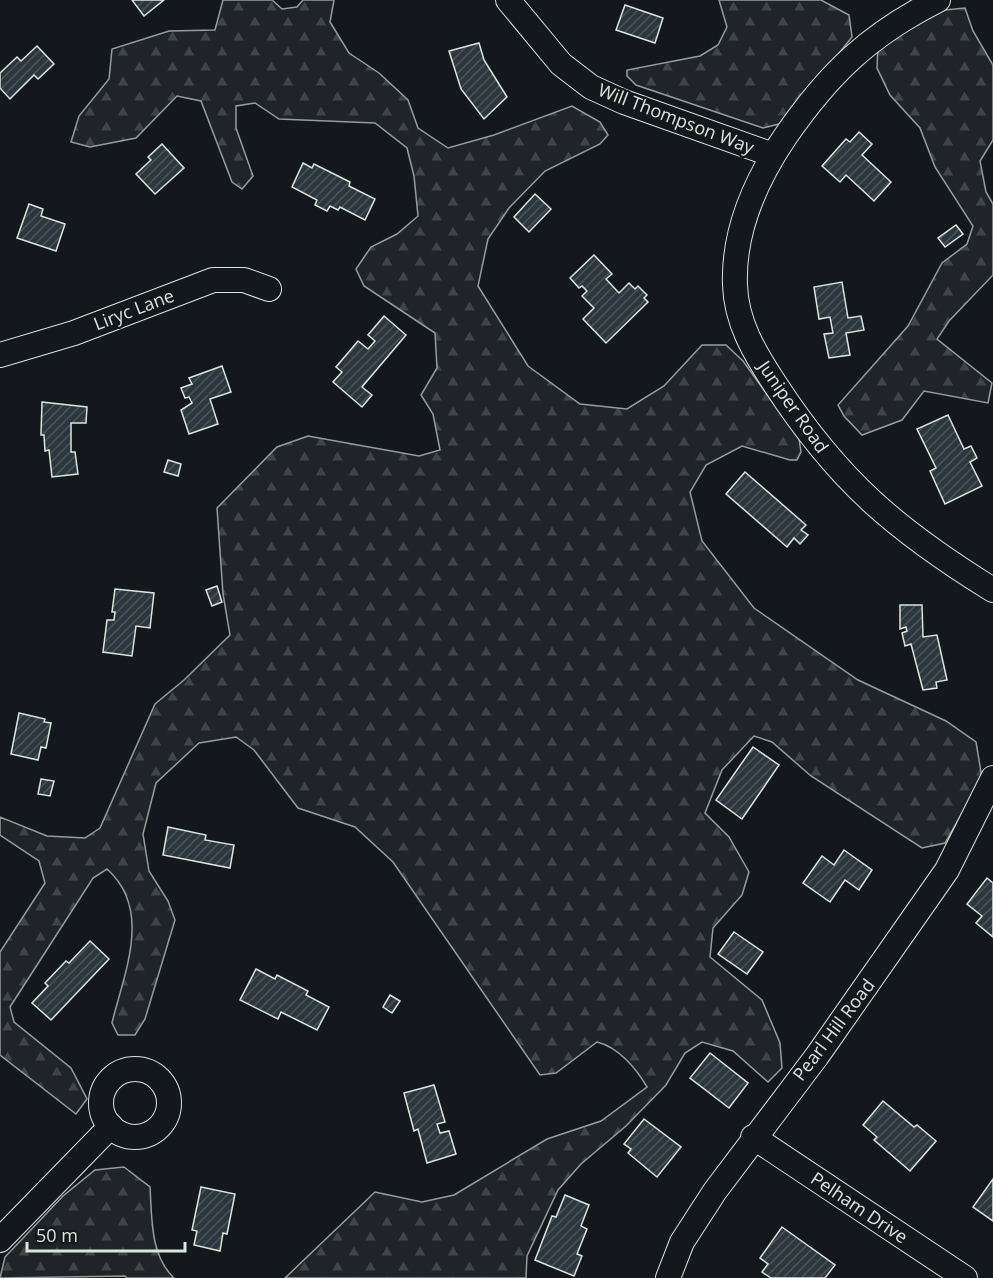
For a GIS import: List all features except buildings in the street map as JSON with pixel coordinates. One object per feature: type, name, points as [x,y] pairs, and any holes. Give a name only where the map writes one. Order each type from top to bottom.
[{"type":"street","name":"Will Thompson Way","points":[[508,0],[561,64],[591,87],[624,102],[773,156]]},
{"type":"street","name":"Juniper Road","points":[[938,0],[887,30],[843,64],[807,105],[773,156],[752,198],[737,251],[735,286],[741,319],[747,336],[804,428],[850,483],[908,533],[993,590]]},
{"type":"street","name":"Liryc Lane","points":[[0,355],[74,333],[213,280],[244,280],[269,289]]},
{"type":"street","name":"Pearl Hill Road","points":[[668,1278],[682,1242],[753,1137],[817,1056],[947,870],[993,778]]},
{"type":"street","points":[[0,1240],[111,1126]]},
{"type":"street","name":"Pelham Drive","points":[[753,1137],[966,1278]]},
{"type":"green space","points":[[223,0],[272,0],[282,9],[297,7],[303,0],[334,0],[330,22],[349,53],[379,73],[408,100],[418,128],[448,148],[494,135],[572,106],[600,122],[608,135],[600,144],[545,171],[509,208],[488,239],[478,286],[528,366],[580,404],[627,409],[664,386],[702,345],[726,345],[743,361],[799,439],[801,452],[797,460],[790,460],[742,446],[706,465],[690,492],[702,541],[754,608],[858,680],[946,721],[976,742],[982,778],[945,843],[922,848],[811,776],[772,742],[754,736],[722,770],[705,813],[729,837],[749,872],[742,895],[713,928],[710,957],[762,1000],[780,1043],[782,1068],[768,1082],[733,1051],[702,1042],[685,1053],[666,1085],[626,1126],[581,1164],[558,1190],[527,1256],[526,1278],[285,1278],[375,1192],[422,1202],[454,1195],[547,1139],[601,1121],[647,1087],[626,1059],[612,1048],[597,1042],[556,1073],[540,1075],[393,862],[355,827],[298,808],[254,750],[236,737],[199,743],[156,783],[143,834],[149,871],[168,901],[175,920],[145,1019],[135,1035],[118,1035],[112,1023],[128,963],[132,923],[129,903],[121,885],[107,869],[93,878],[10,1007],[14,1022],[71,1068],[87,1099],[76,1114],[0,1055],[0,952],[45,883],[39,861],[0,835],[0,817],[47,836],[85,838],[100,828],[155,704],[184,680],[230,635],[223,594],[217,508],[277,447],[308,436],[419,456],[440,450],[433,414],[421,395],[437,368],[435,333],[364,286],[356,269],[371,247],[397,234],[418,216],[414,176],[407,148],[375,123],[279,119],[255,103],[236,106],[236,128],[253,176],[242,189],[232,182],[201,101],[177,96],[136,138],[90,147],[71,142],[79,116],[109,79],[112,49],[169,31],[215,30]]},
{"type":"green space","points":[[719,0],[821,0],[849,15],[852,37],[794,109],[779,124],[763,128],[636,85],[627,76],[627,70],[700,56],[718,45],[727,27]]},
{"type":"green space","points":[[965,8],[973,31],[993,65],[993,140],[980,161],[986,192],[993,204],[993,275],[949,321],[937,339],[992,383],[988,403],[924,391],[902,420],[862,435],[844,416],[838,405],[908,326],[942,263],[967,244],[973,226],[935,167],[920,128],[890,95],[877,68],[878,46],[945,10]]},
{"type":"green space","points":[[124,1167],[150,1187],[156,1247],[166,1269],[174,1278],[127,1278],[125,1276],[0,1278],[5,1257],[63,1196],[95,1170]]}]
